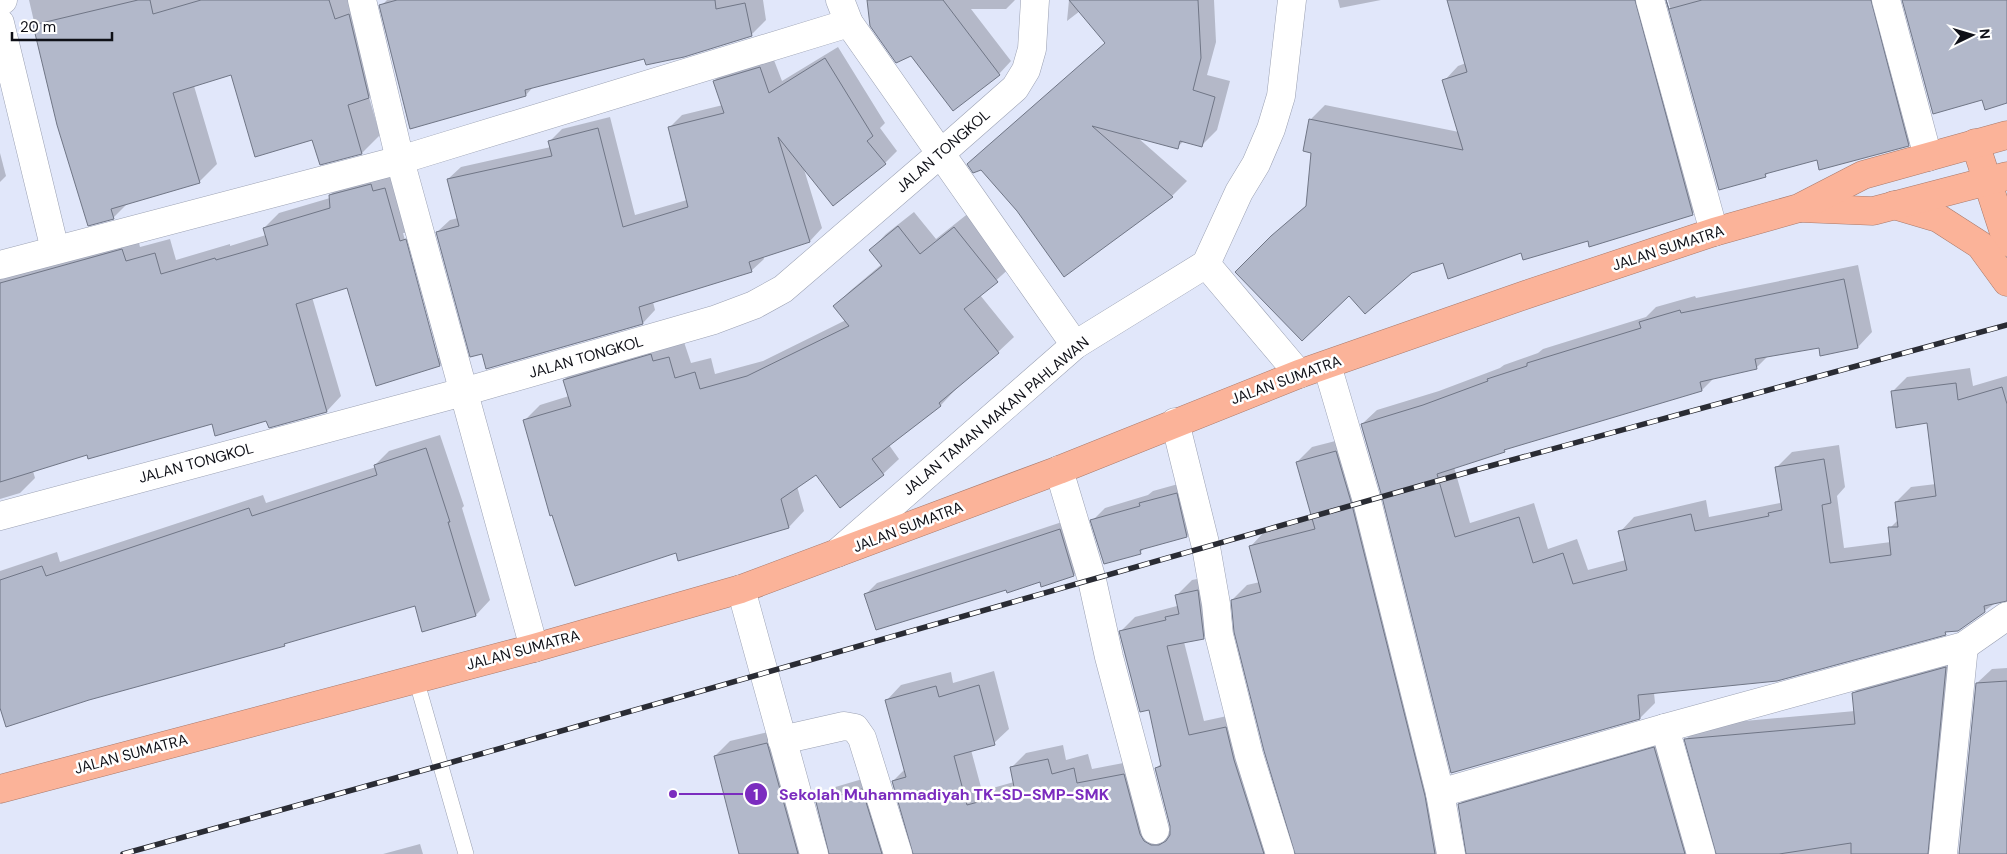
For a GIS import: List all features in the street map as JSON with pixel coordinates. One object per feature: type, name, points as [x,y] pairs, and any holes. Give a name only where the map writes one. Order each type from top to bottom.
[{"type":"highway","name":"JALAN SUMATRA","points":[[0,789],[534,648],[741,589],[1058,470],[1299,374],[1528,294],[1714,232],[1798,208],[1863,174],[2007,135]]},
{"type":"highway","points":[[1975,143],[1997,179],[2007,242]]},
{"type":"highway","name":"JALAN SUMATRA","points":[[1798,208],[1874,211],[1997,179]]},
{"type":"highway","points":[[1894,205],[1938,218],[1980,245],[2007,282]]},
{"type":"street","points":[[362,0],[400,160],[534,648]]},
{"type":"street","name":"JALAN TONGKOL","points":[[0,516],[463,392],[714,320],[754,305],[783,289],[1014,88],[1026,70],[1032,50],[1035,0]]},
{"type":"street","points":[[1292,0],[1281,96],[1271,129],[1256,164],[1240,192],[1206,264],[1299,374]]},
{"type":"street","points":[[1650,0],[1714,232]]},
{"type":"street","points":[[1886,0],[1928,156]]},
{"type":"street","points":[[0,264],[400,160],[845,12],[940,154],[1075,345]]},
{"type":"street","points":[[0,23],[55,250]]},
{"type":"street","name":"JALAN TAMAN MAKAN PAHLAWAN","points":[[835,555],[1075,345],[1206,264]]},
{"type":"street","points":[[1326,365],[1367,501],[1440,793],[1451,854]]},
{"type":"street","points":[[1175,422],[1206,547],[1216,604],[1218,635],[1249,755],[1280,854]]},
{"type":"street","points":[[1058,470],[1092,580],[1155,830]]},
{"type":"street","points":[[741,589],[814,854]]},
{"type":"street","points":[[1440,793],[1665,728],[1964,646],[2007,616]]},
{"type":"street","points":[[1943,854],[1964,646]]},
{"type":"street","points":[[782,740],[844,726],[855,728],[862,738],[898,854]]},
{"type":"street","points":[[1665,728],[1702,854]]},
{"type":"lane","points":[[416,679],[466,854]]},
{"type":"building","points":[[138,0],[150,0],[153,14],[201,0],[329,0],[335,19],[349,14],[369,98],[348,105],[362,154],[320,165],[312,140],[255,157],[231,75],[173,93],[200,183],[111,209],[114,219],[88,226],[57,125],[33,25]]},
{"type":"building","points":[[397,0],[715,0],[716,9],[745,3],[752,36],[684,57],[646,65],[644,59],[525,90],[526,96],[410,129],[379,5]]},
{"type":"building","points":[[867,0],[943,0],[1000,75],[953,111],[911,56],[896,63],[870,26]]},
{"type":"building","points":[[1069,0],[1198,0],[1201,58],[1193,90],[1215,97],[1202,147],[1180,141],[1178,149],[1092,126],[1173,197],[1064,277],[1017,211],[981,170],[973,173],[967,164],[1105,43]]},
{"type":"building","points":[[1447,0],[1635,0],[1693,215],[1589,247],[1588,241],[1523,260],[1521,253],[1448,279],[1443,263],[1412,273],[1365,314],[1349,296],[1302,341],[1235,272],[1271,236],[1306,206],[1311,153],[1303,151],[1309,119],[1463,150],[1442,80],[1467,72]]},
{"type":"building","points":[[1666,0],[1669,9],[1702,0],[1871,0],[1909,146],[1819,170],[1817,160],[1765,174],[1766,177],[1719,190]]},
{"type":"building","points":[[1902,0],[2007,0],[2007,103],[1985,110],[1982,100],[1933,114]]},
{"type":"building","points":[[825,58],[873,136],[867,141],[886,164],[833,206],[778,137],[810,242],[749,262],[752,272],[639,307],[643,324],[486,369],[482,354],[470,357],[436,232],[459,226],[447,179],[552,156],[548,141],[598,128],[623,227],[688,207],[668,127],[724,113],[713,81],[760,67],[769,93]]},
{"type":"building","points":[[371,184],[373,191],[385,188],[400,241],[406,239],[440,366],[376,386],[347,288],[296,304],[327,412],[269,428],[266,421],[215,436],[212,424],[88,459],[87,455],[0,482],[0,283],[122,249],[126,261],[155,253],[161,274],[215,258],[216,260],[268,245],[263,228],[330,208],[329,195]]},
{"type":"building","points":[[898,226],[920,254],[954,227],[998,282],[964,309],[999,353],[939,403],[941,406],[872,459],[884,475],[840,508],[816,475],[781,499],[789,528],[678,561],[676,553],[575,586],[552,515],[550,516],[523,420],[571,406],[563,380],[651,354],[653,361],[669,357],[675,378],[695,372],[700,389],[747,376],[849,326],[833,306],[882,266],[869,250]]},
{"type":"building","points":[[1844,279],[1858,348],[1820,356],[1819,348],[1755,359],[1757,369],[1700,382],[1702,391],[1504,450],[1505,452],[1437,474],[1455,537],[1519,517],[1533,563],[1563,553],[1573,584],[1627,570],[1618,531],[1691,514],[1695,531],[1769,516],[1768,513],[1782,510],[1775,467],[1824,459],[1831,503],[1822,505],[1830,563],[1891,555],[1888,527],[1898,527],[1895,502],[1936,496],[1927,423],[1896,428],[1891,391],[1956,383],[1958,400],[2002,387],[2007,404],[2007,601],[1984,606],[1985,612],[1958,631],[1945,632],[1946,635],[1777,681],[1638,695],[1640,719],[1451,773],[1382,497],[1361,424],[1423,405],[1488,381],[1487,379],[1527,366],[1527,363],[1641,328],[1639,322],[1680,310],[1681,313]]},
{"type":"building","points":[[426,448],[450,522],[448,522],[476,616],[422,632],[415,606],[284,644],[285,646],[89,700],[6,727],[0,708],[0,580],[42,566],[46,576],[249,508],[252,516],[377,475],[374,465]]},
{"type":"building","points":[[1336,451],[1352,505],[1425,796],[1435,854],[1295,854],[1264,751],[1234,632],[1231,600],[1261,592],[1249,546],[1315,529],[1296,462]]},
{"type":"building","points":[[1177,493],[1187,537],[1140,550],[1141,554],[1104,564],[1090,520],[1140,506],[1139,503]]},
{"type":"building","points":[[1060,529],[1074,576],[1041,587],[1040,582],[1007,593],[1006,590],[876,630],[864,594]]},
{"type":"building","points":[[1198,590],[1204,639],[1167,646],[1189,735],[1226,727],[1234,760],[1264,854],[913,854],[892,781],[906,777],[885,700],[936,686],[939,697],[979,685],[995,745],[954,756],[967,805],[1015,792],[1010,767],[1048,759],[1052,774],[1074,768],[1077,783],[1124,774],[1140,834],[1144,841],[1151,845],[1159,845],[1166,841],[1170,835],[1170,826],[1155,768],[1161,766],[1149,710],[1140,712],[1119,631],[1166,620],[1165,617],[1179,614],[1175,595]]},
{"type":"building","points":[[1946,667],[1928,854],[1851,854],[1851,843],[1779,854],[1716,854],[1684,739],[1855,724],[1852,693]]},
{"type":"building","points":[[2007,681],[2007,854],[1959,854],[1976,683]]},
{"type":"building","points":[[767,743],[798,854],[739,854],[714,756]]},
{"type":"building","points":[[1654,747],[1685,854],[1466,854],[1458,804]]},
{"type":"building","points":[[862,789],[882,854],[829,854],[816,802]]},
{"type":"railway","points":[[123,854],[442,765],[1479,469],[2007,325]]},
{"type":"place","name":"Sekolah Muhammadiyah TK-SD-SMP-SMK","points":[[673,794]]}]
